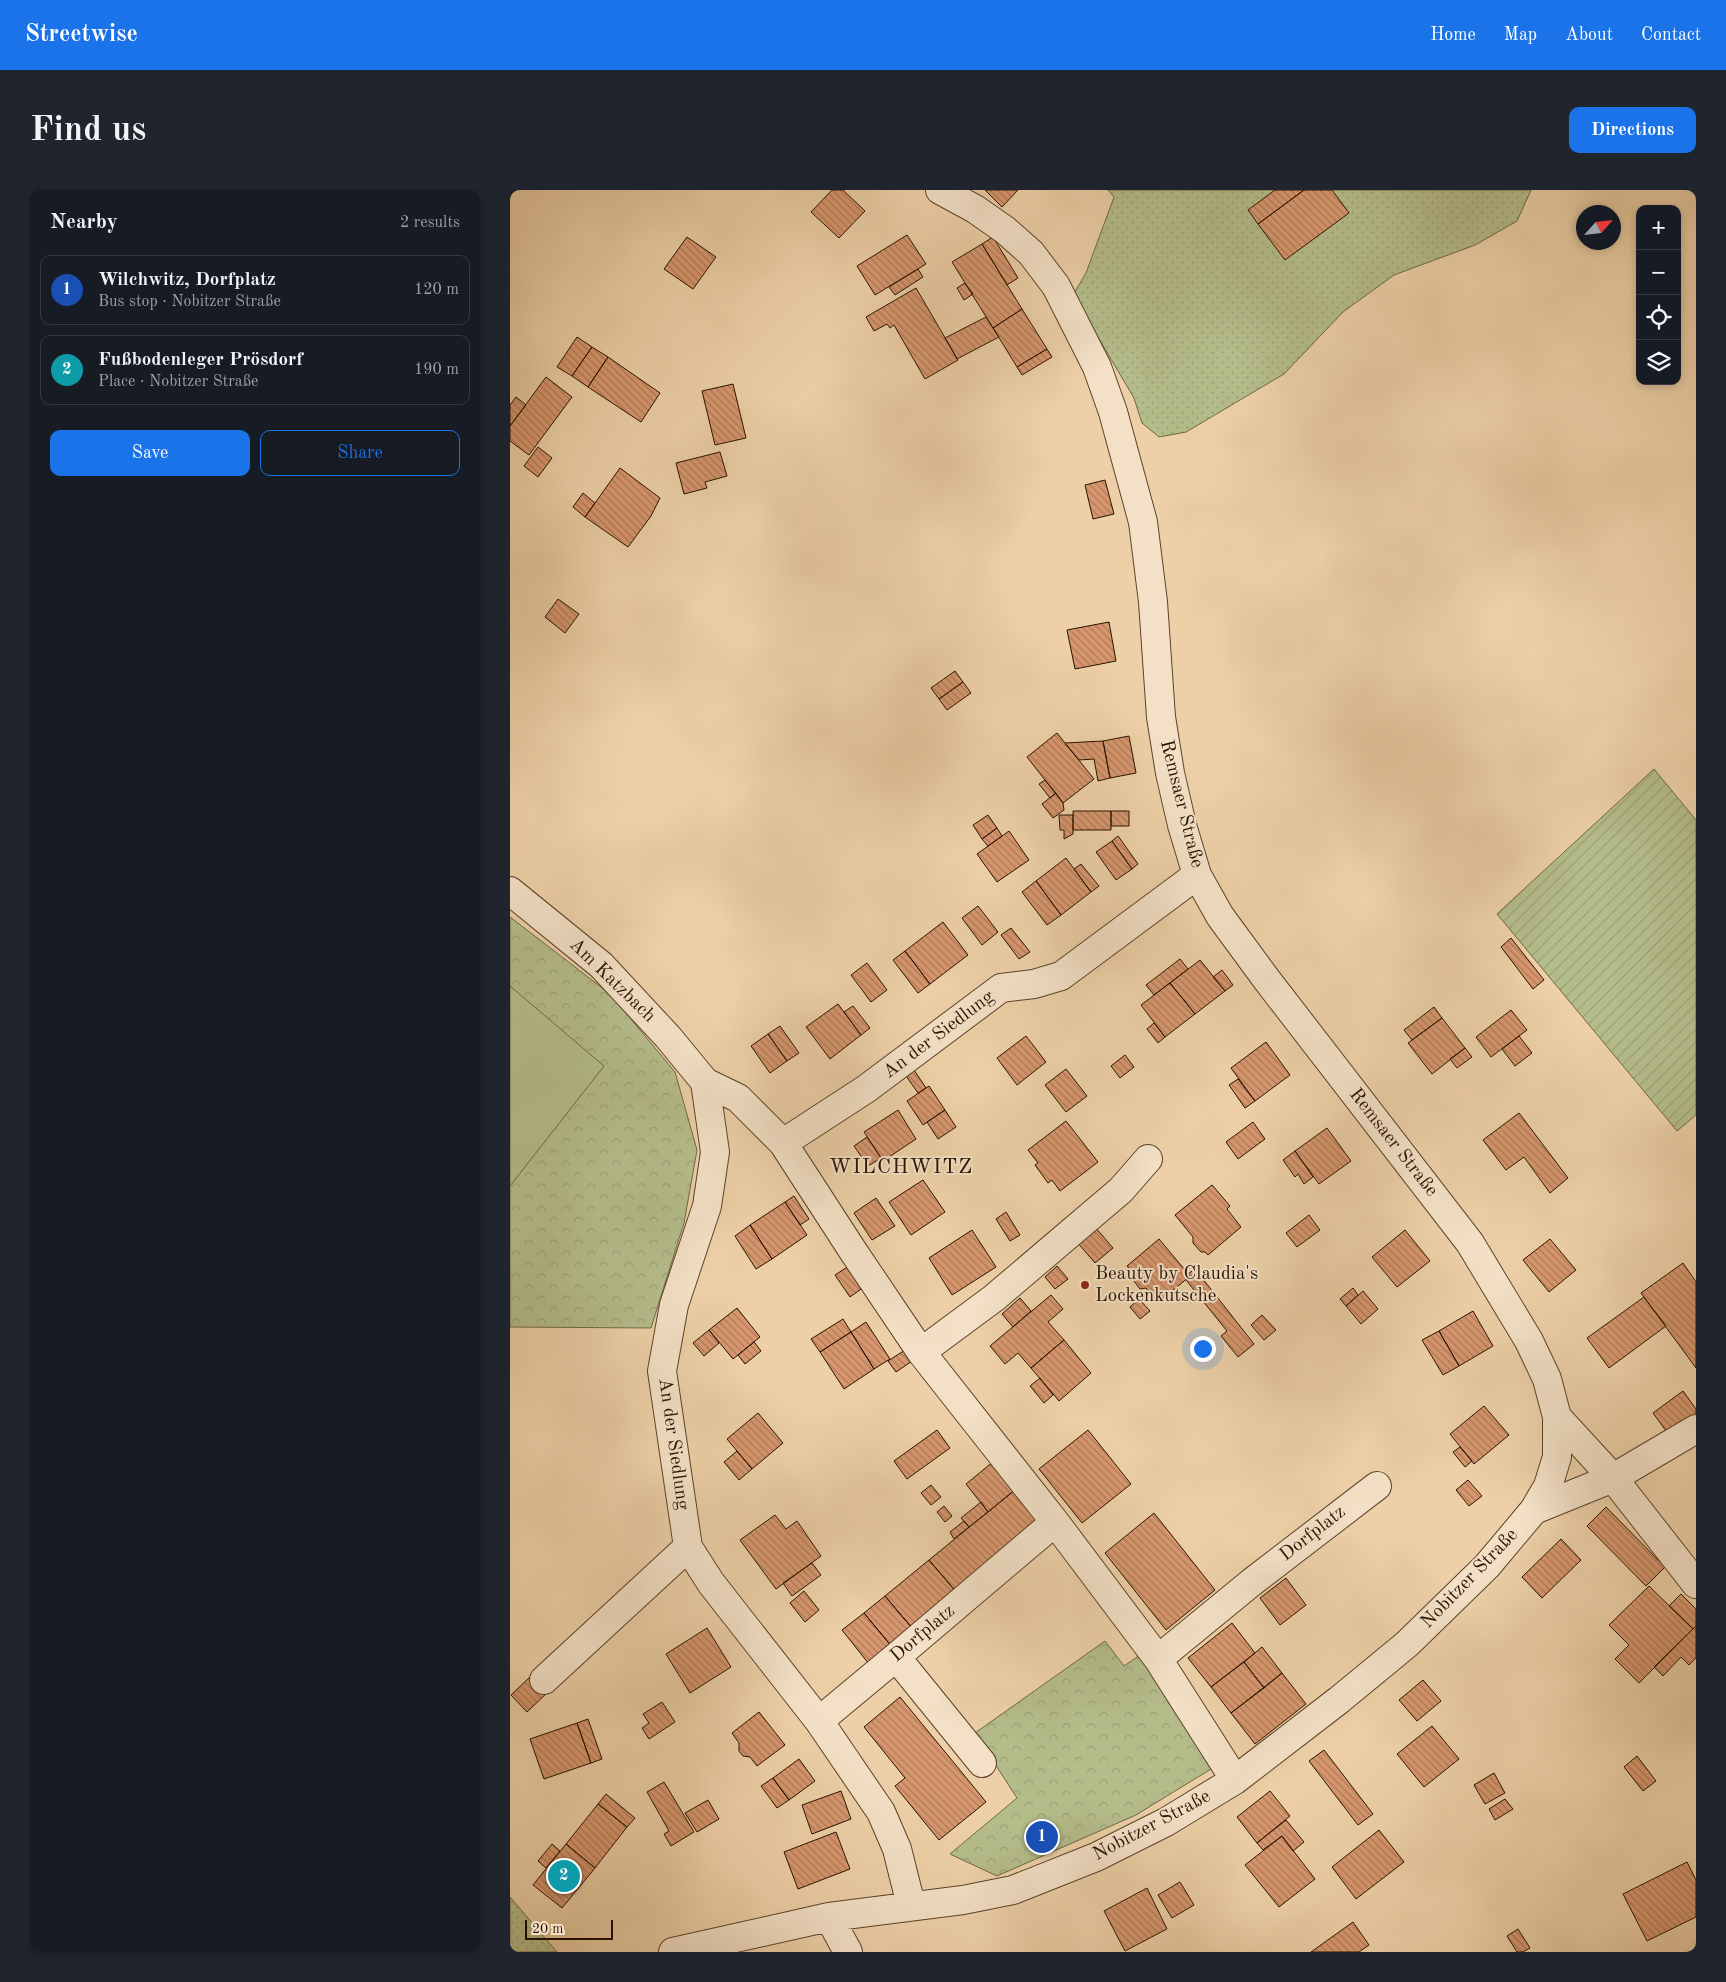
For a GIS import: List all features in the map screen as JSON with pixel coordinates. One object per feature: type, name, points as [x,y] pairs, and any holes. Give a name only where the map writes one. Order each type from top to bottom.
[{"type":"street","name":"Remsaer Straße","points":[[940,190],[975,209],[1005,230],[1031,253],[1056,286],[1097,367],[1113,412],[1143,522],[1153,602],[1161,717],[1168,764],[1182,825],[1198,875],[1220,916],[1267,980],[1470,1243],[1529,1341],[1547,1379],[1557,1417],[1612,1478],[1696,1584]]},
{"type":"street","name":"An der Siedlung","points":[[783,1143],[866,1088],[1001,988],[1034,984],[1061,976],[1198,875]]},
{"type":"street","name":"Am Katzbach","points":[[510,891],[601,965],[668,1037],[704,1082]]},
{"type":"street","name":"An der Siedlung","points":[[704,1082],[715,1152],[707,1206],[674,1305],[662,1371],[688,1547],[711,1583],[819,1721]]},
{"type":"street","points":[[704,1082],[738,1098],[783,1143],[853,1251],[922,1352],[1055,1522],[1158,1659],[1235,1780]]},
{"type":"street","points":[[922,1352],[994,1298],[1121,1190],[1148,1159]]},
{"type":"street","name":"Nobitzer Straße","points":[[673,1952],[830,1917],[911,1905],[963,1900],[1013,1890],[1096,1857],[1166,1822],[1235,1780],[1339,1700],[1407,1644],[1487,1566],[1534,1510],[1548,1486],[1557,1457],[1557,1417]]},
{"type":"street","name":"Nobitzer Straße","points":[[1534,1510],[1612,1478],[1696,1429]]},
{"type":"street","name":"Dorfplatz","points":[[1158,1659],[1252,1582],[1377,1486]]},
{"type":"street","name":"Dorfplatz","points":[[819,1721],[1055,1522]]},
{"type":"street","points":[[544,1680],[688,1547]]},
{"type":"street","points":[[896,1657],[982,1763]]},
{"type":"street","points":[[819,1721],[881,1812],[897,1849],[911,1905]]},
{"type":"street","points":[[830,1917],[848,1952]]},
{"type":"green space","points":[[1108,190],[1531,190],[1517,221],[1475,245],[1394,275],[1343,312],[1284,374],[1186,432],[1159,437],[1142,423],[1134,398],[1073,295],[1086,273],[1114,197]]},
{"type":"green space","points":[[1654,769],[1696,820],[1696,1115],[1677,1131],[1497,914]]},
{"type":"green space","points":[[510,917],[610,994],[675,1072],[697,1150],[684,1223],[651,1328],[510,1327]]},
{"type":"green space","points":[[510,986],[604,1066],[510,1186]]},
{"type":"green space","points":[[1105,1641],[1124,1666],[1143,1653],[1211,1769],[1136,1815],[997,1876],[950,1854],[1017,1798],[975,1733]]},
{"type":"green space","points":[[510,1897],[557,1952],[510,1952]]},
{"type":"building","points":[[832,190],[843,190],[865,211],[839,238],[811,212]]},
{"type":"building","points":[[985,190],[1018,190],[1002,207]]},
{"type":"building","points":[[1275,190],[1304,190],[1258,224],[1248,210]]},
{"type":"building","points":[[1304,190],[1332,190],[1349,213],[1285,260],[1258,224]]},
{"type":"building","points":[[907,235],[926,264],[875,295],[857,266]]},
{"type":"building","points":[[687,237],[716,257],[693,289],[664,269]]},
{"type":"building","points":[[993,237],[1018,278],[1007,285],[982,244]]},
{"type":"building","points":[[982,244],[1022,309],[993,328],[952,262]]},
{"type":"building","points":[[918,269],[923,277],[895,295],[889,287]]},
{"type":"building","points":[[965,283],[973,294],[964,300],[957,288]]},
{"type":"building","points":[[916,288],[958,360],[925,379],[894,325],[890,328],[887,324],[874,331],[866,317]]},
{"type":"building","points":[[1022,309],[1047,349],[1017,367],[993,328]]},
{"type":"building","points":[[986,317],[999,337],[957,359],[945,338]]},
{"type":"building","points":[[577,337],[592,347],[572,376],[557,367]]},
{"type":"building","points":[[592,347],[608,357],[588,387],[572,376]]},
{"type":"building","points":[[1047,349],[1052,357],[1022,375],[1017,367]]},
{"type":"building","points":[[608,357],[660,393],[641,422],[588,387]]},
{"type":"building","points":[[546,377],[572,397],[529,455],[510,441],[510,426]]},
{"type":"building","points":[[733,384],[746,438],[715,445],[702,391]]},
{"type":"building","points":[[516,397],[526,405],[510,426],[510,405]]},
{"type":"building","points":[[538,447],[552,458],[538,477],[524,466]]},
{"type":"building","points":[[720,452],[727,476],[705,482],[707,488],[684,494],[676,463]]},
{"type":"building","points":[[620,468],[660,498],[651,516],[628,547],[585,517]]},
{"type":"building","points":[[1105,480],[1114,514],[1093,519],[1085,485]]},
{"type":"building","points":[[583,493],[595,503],[585,517],[573,507]]},
{"type":"building","points":[[558,599],[579,614],[565,633],[545,617]]},
{"type":"building","points":[[1109,622],[1116,661],[1075,669],[1067,630]]},
{"type":"building","points":[[955,671],[963,682],[939,699],[931,688]]},
{"type":"building","points":[[963,682],[971,693],[947,710],[939,699]]},
{"type":"building","points":[[1057,733],[1094,779],[1063,803],[1027,757]]},
{"type":"building","points":[[1129,736],[1136,773],[1110,778],[1103,741]]},
{"type":"building","points":[[1103,741],[1110,778],[1098,781],[1094,759],[1079,760],[1065,743]]},
{"type":"building","points":[[1045,780],[1056,793],[1050,798],[1039,784]]},
{"type":"building","points":[[1056,793],[1063,803],[1064,810],[1053,818],[1042,804]]},
{"type":"building","points":[[1073,811],[1111,811],[1111,830],[1073,830]]},
{"type":"building","points":[[1111,811],[1129,811],[1129,826],[1111,826]]},
{"type":"building","points":[[988,815],[997,828],[982,839],[973,825]]},
{"type":"building","points":[[1059,815],[1073,815],[1073,834],[1064,839],[1064,830],[1060,830]]},
{"type":"building","points":[[997,828],[1002,836],[988,846],[982,839]]},
{"type":"building","points":[[1009,831],[1029,860],[997,882],[977,854]]},
{"type":"building","points":[[1118,836],[1138,864],[1132,869],[1112,841]]},
{"type":"building","points":[[1112,841],[1132,869],[1116,880],[1096,852]]},
{"type":"building","points":[[1066,858],[1091,892],[1061,915],[1036,881]]},
{"type":"building","points":[[1081,864],[1099,886],[1091,892],[1074,869]]},
{"type":"building","points":[[1036,881],[1061,915],[1047,925],[1022,892]]},
{"type":"building","points":[[978,906],[998,932],[982,945],[962,918]]},
{"type":"building","points":[[943,922],[968,955],[930,984],[905,951]]},
{"type":"building","points":[[1011,928],[1030,952],[1019,959],[1001,935]]},
{"type":"building","points":[[1511,938],[1544,980],[1533,989],[1501,947]]},
{"type":"building","points":[[905,951],[930,984],[918,993],[893,960]]},
{"type":"building","points":[[1180,959],[1188,969],[1154,995],[1146,985]]},
{"type":"building","points":[[1200,960],[1225,991],[1195,1014],[1170,983]]},
{"type":"building","points":[[867,963],[887,990],[871,1002],[851,975]]},
{"type":"building","points":[[1222,970],[1233,985],[1225,991],[1213,977]]},
{"type":"building","points":[[1170,983],[1195,1014],[1165,1037],[1141,1005]]},
{"type":"building","points":[[838,1004],[861,1035],[830,1059],[806,1027]]},
{"type":"building","points":[[853,1006],[870,1028],[861,1035],[844,1012]]},
{"type":"building","points":[[1434,1007],[1442,1018],[1412,1040],[1404,1030]]},
{"type":"building","points":[[1511,1010],[1527,1030],[1491,1057],[1476,1037]]},
{"type":"building","points":[[1442,1018],[1465,1048],[1432,1074],[1408,1043]]},
{"type":"building","points":[[1154,1023],[1165,1037],[1158,1043],[1147,1029]]},
{"type":"building","points":[[780,1026],[799,1053],[787,1061],[768,1034]]},
{"type":"building","points":[[768,1034],[787,1061],[770,1073],[751,1046]]},
{"type":"building","points":[[1026,1036],[1046,1062],[1017,1085],[997,1058]]},
{"type":"building","points":[[1519,1036],[1532,1053],[1515,1066],[1502,1049]]},
{"type":"building","points":[[1266,1042],[1290,1075],[1255,1101],[1231,1068]]},
{"type":"building","points":[[1465,1048],[1472,1057],[1457,1068],[1450,1059]]},
{"type":"building","points":[[1125,1055],[1134,1067],[1120,1078],[1111,1066]]},
{"type":"building","points":[[912,1067],[926,1088],[918,1093],[904,1073]]},
{"type":"building","points":[[1066,1069],[1087,1096],[1066,1112],[1045,1085]]},
{"type":"building","points":[[1238,1079],[1255,1101],[1245,1108],[1229,1085]]},
{"type":"building","points":[[929,1086],[945,1110],[923,1125],[907,1101]]},
{"type":"building","points":[[898,1110],[916,1139],[883,1161],[864,1132]]},
{"type":"building","points":[[945,1110],[956,1127],[938,1139],[927,1122]]},
{"type":"building","points":[[1519,1113],[1568,1178],[1550,1193],[1524,1157],[1506,1170],[1483,1140]]},
{"type":"building","points":[[1066,1121],[1098,1162],[1060,1191],[1052,1180],[1048,1183],[1035,1165],[1038,1163],[1028,1150]]},
{"type":"building","points":[[1253,1122],[1265,1139],[1238,1159],[1226,1142]]},
{"type":"building","points":[[1327,1128],[1351,1161],[1319,1184],[1295,1151]]},
{"type":"building","points":[[867,1137],[881,1158],[868,1166],[854,1146]]},
{"type":"building","points":[[1295,1151],[1313,1177],[1304,1184],[1298,1174],[1295,1177],[1283,1160]]},
{"type":"building","points":[[923,1180],[945,1212],[911,1235],[889,1202]]},
{"type":"building","points":[[1212,1185],[1230,1206],[1227,1209],[1241,1227],[1208,1255],[1205,1252],[1201,1252],[1193,1243],[1193,1237],[1175,1215]]},
{"type":"building","points":[[794,1196],[809,1219],[800,1225],[785,1202]]},
{"type":"building","points":[[876,1198],[895,1226],[872,1240],[854,1213]]},
{"type":"building","points":[[785,1202],[807,1235],[772,1259],[750,1225]]},
{"type":"building","points":[[1006,1212],[1020,1235],[1010,1241],[996,1219]]},
{"type":"building","points":[[1309,1215],[1320,1230],[1297,1247],[1286,1233]]},
{"type":"building","points":[[750,1225],[772,1259],[756,1269],[735,1236]]},
{"type":"building","points":[[1095,1227],[1113,1248],[1095,1263],[1077,1242]]},
{"type":"building","points":[[972,1230],[996,1267],[952,1295],[929,1258]]},
{"type":"building","points":[[1405,1230],[1430,1261],[1397,1287],[1372,1257]]},
{"type":"building","points":[[1159,1239],[1190,1276],[1158,1303],[1146,1288],[1140,1289],[1134,1281],[1133,1273],[1127,1266]]},
{"type":"building","points":[[1550,1239],[1576,1270],[1549,1292],[1523,1260]]},
{"type":"building","points":[[1683,1263],[1696,1282],[1696,1368],[1641,1293]]},
{"type":"building","points":[[849,1266],[864,1287],[850,1297],[835,1275]]},
{"type":"building","points":[[1057,1266],[1068,1279],[1055,1289],[1045,1277]]},
{"type":"building","points":[[1195,1269],[1254,1344],[1238,1357],[1221,1336],[1227,1331],[1186,1280],[1190,1276],[1188,1274]]},
{"type":"building","points":[[1353,1288],[1358,1295],[1346,1306],[1340,1299]]},
{"type":"building","points":[[1363,1291],[1378,1309],[1361,1324],[1346,1306]]},
{"type":"building","points":[[1051,1295],[1063,1309],[1048,1322],[1064,1340],[1031,1368],[1018,1353],[1005,1364],[990,1346]]},
{"type":"building","points":[[1644,1297],[1666,1326],[1609,1368],[1587,1338]]},
{"type":"building","points":[[1020,1298],[1031,1311],[1013,1327],[1002,1314]]},
{"type":"building","points":[[1139,1299],[1150,1311],[1140,1319],[1130,1307]]},
{"type":"building","points":[[737,1308],[760,1337],[733,1359],[709,1330]]},
{"type":"building","points":[[1473,1311],[1493,1346],[1459,1366],[1439,1331]]},
{"type":"building","points":[[1262,1315],[1276,1330],[1264,1340],[1251,1325]]},
{"type":"building","points":[[843,1319],[851,1332],[820,1352],[811,1339]]},
{"type":"building","points":[[866,1322],[890,1359],[874,1369],[851,1332]]},
{"type":"building","points":[[709,1330],[719,1343],[704,1356],[693,1343]]},
{"type":"building","points":[[1439,1331],[1459,1366],[1443,1375],[1422,1340]]},
{"type":"building","points":[[851,1332],[874,1369],[844,1389],[820,1352]]},
{"type":"building","points":[[1064,1340],[1091,1373],[1059,1401],[1031,1368]]},
{"type":"building","points":[[754,1342],[761,1351],[745,1364],[738,1355]]},
{"type":"building","points":[[905,1350],[912,1361],[896,1372],[888,1361]]},
{"type":"building","points":[[1040,1378],[1053,1395],[1044,1403],[1030,1386]]},
{"type":"building","points":[[1683,1391],[1696,1409],[1696,1421],[1672,1439],[1653,1413]]},
{"type":"building","points":[[1484,1406],[1509,1435],[1474,1464],[1450,1434]]},
{"type":"building","points":[[758,1413],[783,1443],[752,1469],[727,1439]]},
{"type":"building","points":[[937,1430],[950,1448],[907,1479],[894,1461]]},
{"type":"building","points":[[1088,1430],[1131,1484],[1082,1523],[1039,1469]]},
{"type":"building","points":[[1460,1447],[1472,1461],[1465,1467],[1453,1452]]},
{"type":"building","points":[[737,1451],[752,1469],[739,1480],[724,1462]]},
{"type":"building","points":[[994,1461],[1016,1489],[988,1512],[966,1484]]},
{"type":"building","points":[[1468,1480],[1482,1496],[1469,1506],[1456,1490]]},
{"type":"building","points":[[931,1485],[941,1497],[931,1505],[921,1493]]},
{"type":"building","points":[[1016,1489],[1044,1523],[957,1593],[929,1560]]},
{"type":"building","points":[[981,1502],[988,1512],[969,1527],[961,1518]]},
{"type":"building","points":[[944,1506],[952,1516],[945,1522],[937,1512]]},
{"type":"building","points":[[1606,1507],[1665,1567],[1646,1586],[1587,1526]]},
{"type":"building","points":[[1154,1513],[1215,1590],[1166,1630],[1105,1553]]},
{"type":"building","points":[[775,1515],[786,1529],[797,1521],[821,1556],[776,1589],[740,1540]]},
{"type":"building","points":[[964,1521],[969,1527],[954,1539],[950,1532]]},
{"type":"building","points":[[1561,1539],[1581,1560],[1542,1598],[1522,1577]]},
{"type":"building","points":[[929,1560],[957,1593],[913,1629],[885,1596]]},
{"type":"building","points":[[812,1563],[821,1575],[792,1596],[783,1583]]},
{"type":"building","points":[[1286,1578],[1306,1605],[1280,1625],[1260,1598]]},
{"type":"building","points":[[1649,1586],[1693,1629],[1639,1683],[1615,1659],[1629,1645],[1609,1625]]},
{"type":"building","points":[[804,1591],[819,1610],[805,1622],[790,1603]]},
{"type":"building","points":[[1681,1594],[1696,1609],[1696,1626],[1693,1629],[1669,1606]]},
{"type":"building","points":[[885,1596],[913,1629],[892,1647],[864,1613]]},
{"type":"building","points":[[864,1613],[892,1647],[869,1664],[842,1630]]},
{"type":"building","points":[[1232,1623],[1255,1653],[1211,1687],[1188,1658]]},
{"type":"building","points":[[1696,1626],[1696,1658],[1689,1665],[1681,1657],[1663,1676],[1654,1667]]},
{"type":"building","points":[[707,1628],[731,1667],[690,1693],[666,1654]]},
{"type":"building","points":[[1262,1647],[1282,1673],[1264,1688],[1244,1662]]},
{"type":"building","points":[[1244,1662],[1264,1688],[1231,1713],[1211,1687]]},
{"type":"building","points":[[1282,1673],[1306,1704],[1255,1744],[1231,1713]]},
{"type":"building","points":[[532,1675],[548,1692],[527,1712],[511,1695]]},
{"type":"building","points":[[1423,1680],[1441,1701],[1417,1721],[1399,1700]]},
{"type":"building","points":[[900,1697],[986,1802],[939,1840],[895,1786],[905,1778],[864,1727]]},
{"type":"building","points":[[662,1702],[675,1722],[649,1739],[642,1728],[649,1723],[643,1714]]},
{"type":"building","points":[[759,1712],[785,1745],[757,1766],[750,1757],[743,1756],[739,1751],[739,1743],[732,1733]]},
{"type":"building","points":[[588,1719],[602,1759],[591,1763],[577,1723]]},
{"type":"building","points":[[577,1723],[591,1763],[544,1779],[530,1739]]},
{"type":"building","points":[[1432,1726],[1459,1759],[1424,1787],[1397,1754]]},
{"type":"building","points":[[1324,1750],[1373,1814],[1358,1825],[1309,1761]]},
{"type":"building","points":[[1637,1756],[1656,1781],[1643,1791],[1624,1767]]},
{"type":"building","points":[[799,1759],[815,1781],[789,1800],[773,1778]]},
{"type":"building","points":[[1494,1773],[1505,1793],[1485,1804],[1474,1785]]},
{"type":"building","points":[[773,1778],[789,1800],[777,1808],[761,1786]]},
{"type":"building","points":[[664,1782],[694,1832],[671,1846],[664,1834],[669,1831],[647,1792]]},
{"type":"building","points":[[841,1791],[851,1819],[812,1834],[802,1805]]},
{"type":"building","points":[[1270,1791],[1290,1816],[1257,1843],[1237,1817]]},
{"type":"building","points":[[606,1794],[635,1818],[627,1827],[598,1804]]},
{"type":"building","points":[[1505,1799],[1513,1809],[1495,1820],[1489,1809]]},
{"type":"building","points":[[708,1800],[719,1819],[697,1832],[685,1813]]},
{"type":"building","points":[[598,1804],[627,1827],[595,1868],[566,1844]]},
{"type":"building","points":[[1286,1820],[1304,1842],[1293,1851],[1282,1836],[1263,1850],[1257,1843]]},
{"type":"building","points":[[1379,1830],[1404,1862],[1356,1899],[1332,1867]]},
{"type":"building","points":[[836,1832],[850,1869],[798,1889],[784,1852]]},
{"type":"building","points":[[1282,1836],[1315,1879],[1279,1907],[1245,1865]]},
{"type":"building","points":[[552,1844],[560,1851],[546,1868],[538,1861]]},
{"type":"building","points":[[566,1844],[595,1868],[562,1908],[533,1885]]},
{"type":"building","points":[[1687,1862],[1696,1880],[1696,1917],[1647,1941],[1623,1894]]},
{"type":"building","points":[[1180,1882],[1194,1905],[1172,1918],[1158,1895]]},
{"type":"building","points":[[1147,1888],[1167,1929],[1125,1951],[1104,1911]]},
{"type":"building","points":[[1353,1922],[1369,1945],[1359,1952],[1311,1952]]},
{"type":"building","points":[[1518,1929],[1530,1948],[1523,1952],[1517,1952],[1507,1936]]},
{"type":"place","name":"Beauty by Claudia's Lockenkutsche","points":[[1085,1285]]},
{"type":"place","name":"Wilchwitz, Dorfplatz","points":[[1042,1837]]},
{"type":"place","name":"Fußbodenleger Prösdorf","points":[[564,1876]]},
{"type":"district","name":"WILCHWITZ","points":[[901,1167]]}]
